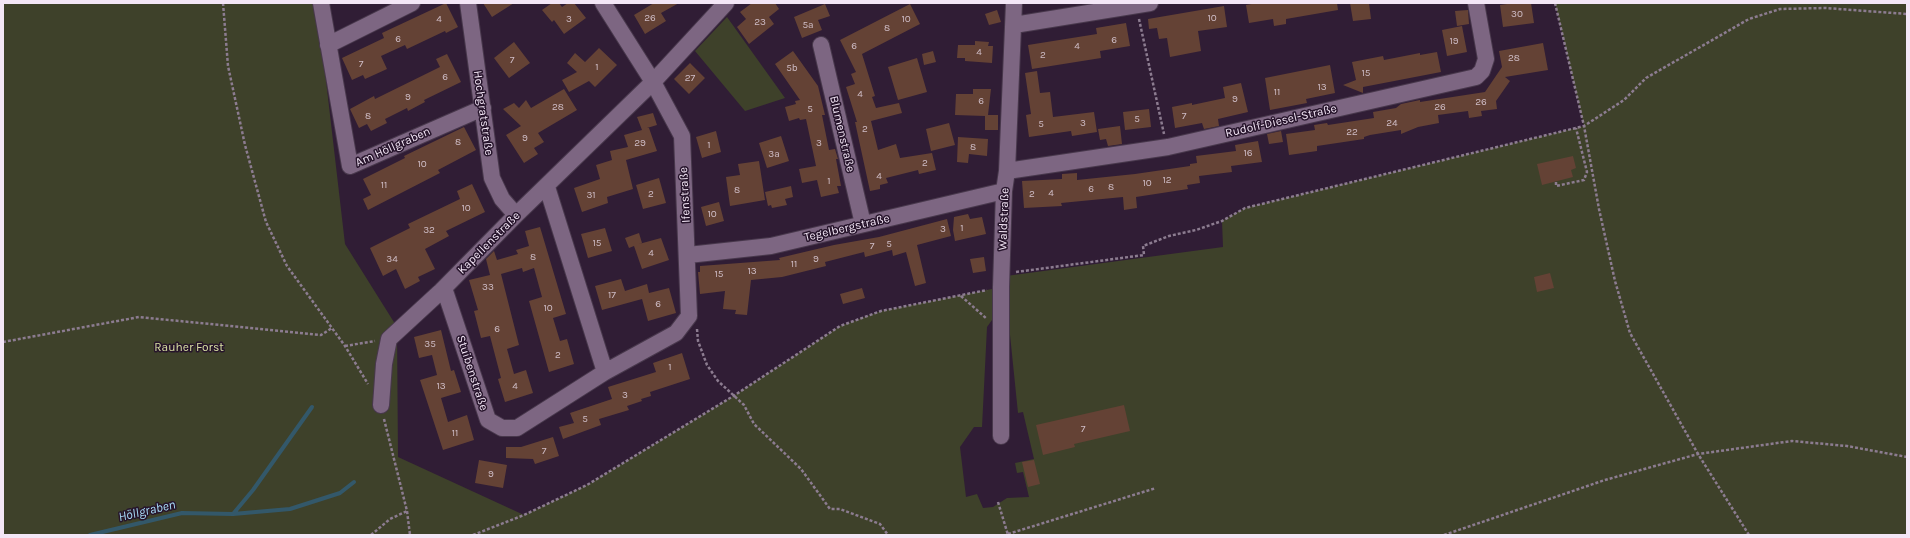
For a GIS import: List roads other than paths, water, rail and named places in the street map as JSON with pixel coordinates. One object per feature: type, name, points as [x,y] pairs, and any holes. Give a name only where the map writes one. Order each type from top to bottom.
[{"type":"street","name":"Am Höllgraben","points":[[321,3],[350,166],[483,108]]},
{"type":"street","points":[[328,45],[412,3]]},
{"type":"street","name":"Hochgratstraße","points":[[468,3],[492,178],[502,200],[516,216]]},
{"type":"street","name":"Ifenstraße","points":[[603,3],[653,82],[682,136],[693,321]]},
{"type":"street","name":"Kapellenstraße","points":[[381,405],[384,364],[389,339],[444,288],[653,82],[726,3]]},
{"type":"street","name":"Waldstraße","points":[[1001,436],[1001,281],[1004,191],[1007,171],[1014,3]]},
{"type":"street","name":"Rudolf-Diesel-Straße","points":[[1007,171],[1168,147],[1476,78],[1482,71],[1486,59],[1476,3]]},
{"type":"street","points":[[1014,25],[1143,4]]},
{"type":"street","name":"Blumenstraße","points":[[821,45],[863,224]]},
{"type":"street","points":[[547,187],[605,372]]},
{"type":"street","name":"Tegelbergstraße","points":[[688,254],[771,246],[1004,191]]},
{"type":"street","name":"Stuibenstraße","points":[[444,288],[488,420],[502,428],[517,428],[605,372],[676,333],[693,321]]},
{"type":"waterway","name":"Höllgraben","points":[[233,514],[253,490],[312,407]]},
{"type":"waterway","name":"Höllgraben","points":[[90,535],[182,513],[233,514],[290,509],[340,493],[354,482]]},
{"type":"park label","name":"Rauher Forst","points":[[189,348]]}]
